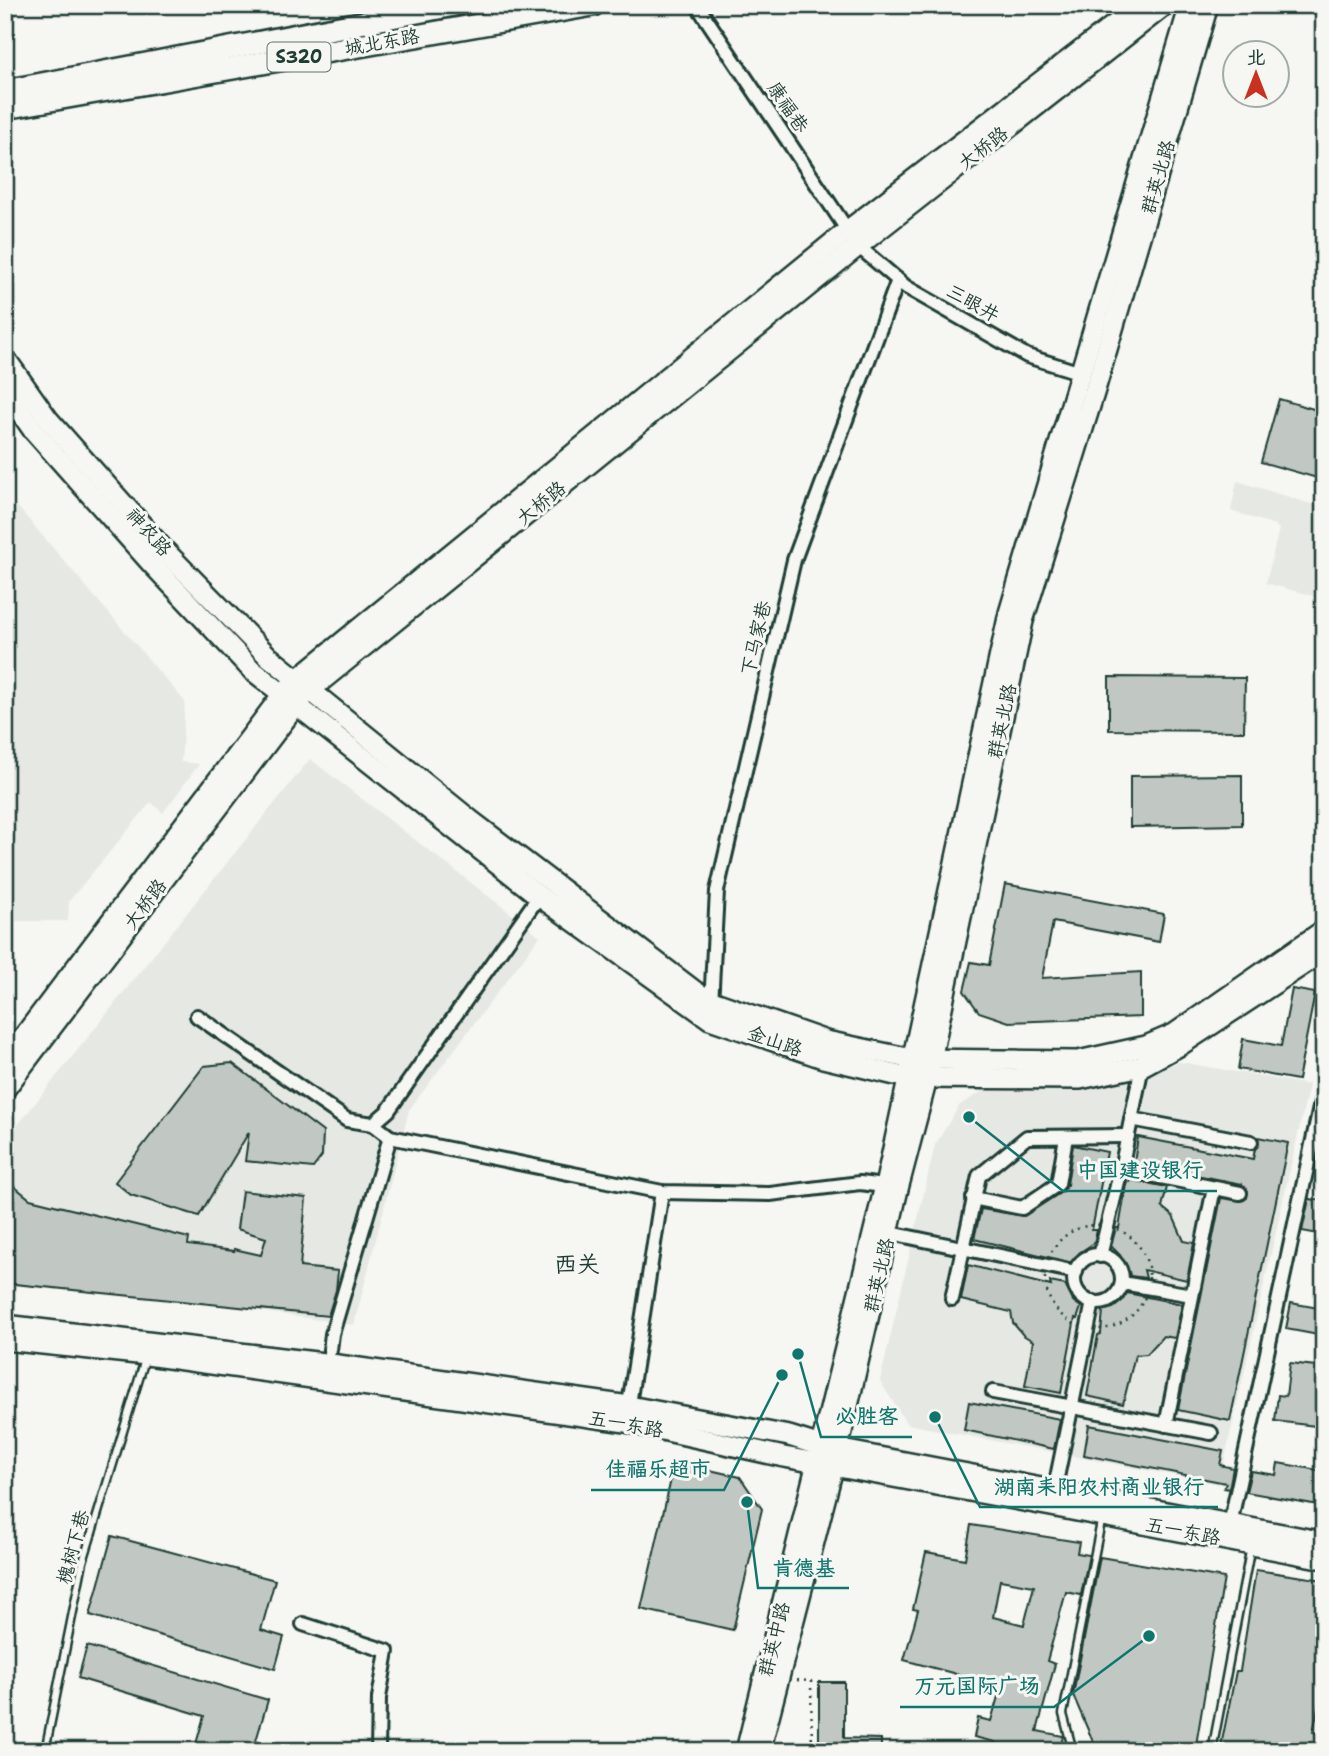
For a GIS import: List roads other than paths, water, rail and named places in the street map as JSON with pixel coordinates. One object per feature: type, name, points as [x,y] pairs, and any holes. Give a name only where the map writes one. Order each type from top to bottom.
[{"type":"main road","name":"城北东路","points":[[5,91],[454,5]]},
{"type":"main road","name":"城北东路","points":[[5,108],[593,5]]},
{"type":"street","name":"康福巷","points":[[697,5],[853,239]]},
{"type":"street","name":"大桥路","points":[[5,1061],[296,692],[1140,5]]},
{"type":"street","name":"大桥路","points":[[853,239],[1165,5]]},
{"type":"street","name":"群英北路","points":[[919,1069],[1009,612],[1190,5]]},
{"type":"street","name":"群英北路","points":[[828,1456],[1023,621],[1099,377],[1208,5]]},
{"type":"street","name":"三眼井","points":[[853,239],[906,287],[1027,356],[1081,373]]},
{"type":"street","name":"下马家巷","points":[[711,1010],[717,891],[794,560],[898,280]]},
{"type":"street","name":"神农路","points":[[5,358],[48,419],[165,551],[268,656],[296,692]]},
{"type":"street","name":"神农路","points":[[5,390],[33,430],[151,563],[252,670],[296,692]]},
{"type":"street","name":"大桥路","points":[[5,1088],[296,692]]},
{"type":"street","name":"金山路","points":[[296,692],[469,819],[696,992],[711,1010]]},
{"type":"street","name":"金山路","points":[[296,692],[539,896],[711,1010],[919,1069],[1080,1079],[1142,1066],[1179,1046],[1324,951]]},
{"type":"street","points":[[373,1124],[388,1111],[539,896]]},
{"type":"street","name":"金山路","points":[[919,1069],[1078,1060],[1146,1046],[1174,1034],[1324,930]]},
{"type":"street","points":[[197,1016],[347,1120],[373,1124],[390,1137],[662,1192],[770,1194],[860,1183],[892,1188]]},
{"type":"street","points":[[1100,1256],[1146,1046]]},
{"type":"street","points":[[1229,1532],[1324,1089]]},
{"type":"street","points":[[1131,1119],[1251,1142]]},
{"type":"street","points":[[952,1299],[979,1176],[1027,1137],[1128,1136]]},
{"type":"street","points":[[330,1350],[332,1334],[390,1137]]},
{"type":"street","points":[[973,1198],[1022,1208],[1058,1184],[1066,1137]]},
{"type":"street","points":[[1121,1169],[1240,1193]]},
{"type":"street","points":[[1166,1425],[1214,1188]]},
{"type":"street","points":[[627,1414],[662,1192]]},
{"type":"street","points":[[882,1231],[1076,1272]]},
{"type":"street","points":[[1106,1257],[1118,1266],[1122,1283],[1111,1300],[1093,1302],[1081,1296],[1076,1289],[1076,1272],[1084,1260],[1106,1257]]},
{"type":"street","points":[[1122,1283],[1192,1295]]},
{"type":"street","points":[[1053,1498],[1093,1302]]},
{"type":"street","name":"五一东路","points":[[5,1325],[324,1363],[627,1414]]},
{"type":"street","name":"五一东路","points":[[5,1340],[147,1355],[789,1436],[828,1456],[1229,1532],[1251,1545],[1324,1559]]},
{"type":"street","points":[[993,1392],[1210,1433]]},
{"type":"street","name":"群英中路","points":[[746,1751],[828,1456]]},
{"type":"street","name":"群英中路","points":[[760,1751],[828,1456]]},
{"type":"street","name":"五一东路","points":[[1053,1498],[1103,1516],[1324,1542]]},
{"type":"street","points":[[303,1624],[387,1651],[379,1698],[378,1751]]},
{"type":"lane","name":"槐树下巷","points":[[45,1751],[83,1562],[147,1355]]},
{"type":"lane","points":[[1073,1751],[1063,1714],[1103,1516]]},
{"type":"lane","points":[[1212,1751],[1251,1545]]},
{"type":"place","name":"中国建设银行","points":[[969,1117]]},
{"type":"place","name":"必胜客","points":[[798,1354]]},
{"type":"place","name":"佳福乐超市","points":[[782,1375]]},
{"type":"place","name":"湖南耒阳农村商业银行","points":[[935,1417]]},
{"type":"place","name":"肯德基","points":[[747,1502]]},
{"type":"place","name":"万元国际广场","points":[[1149,1636]]},
{"type":"district","name":"西关","points":[[577,1264]]}]
